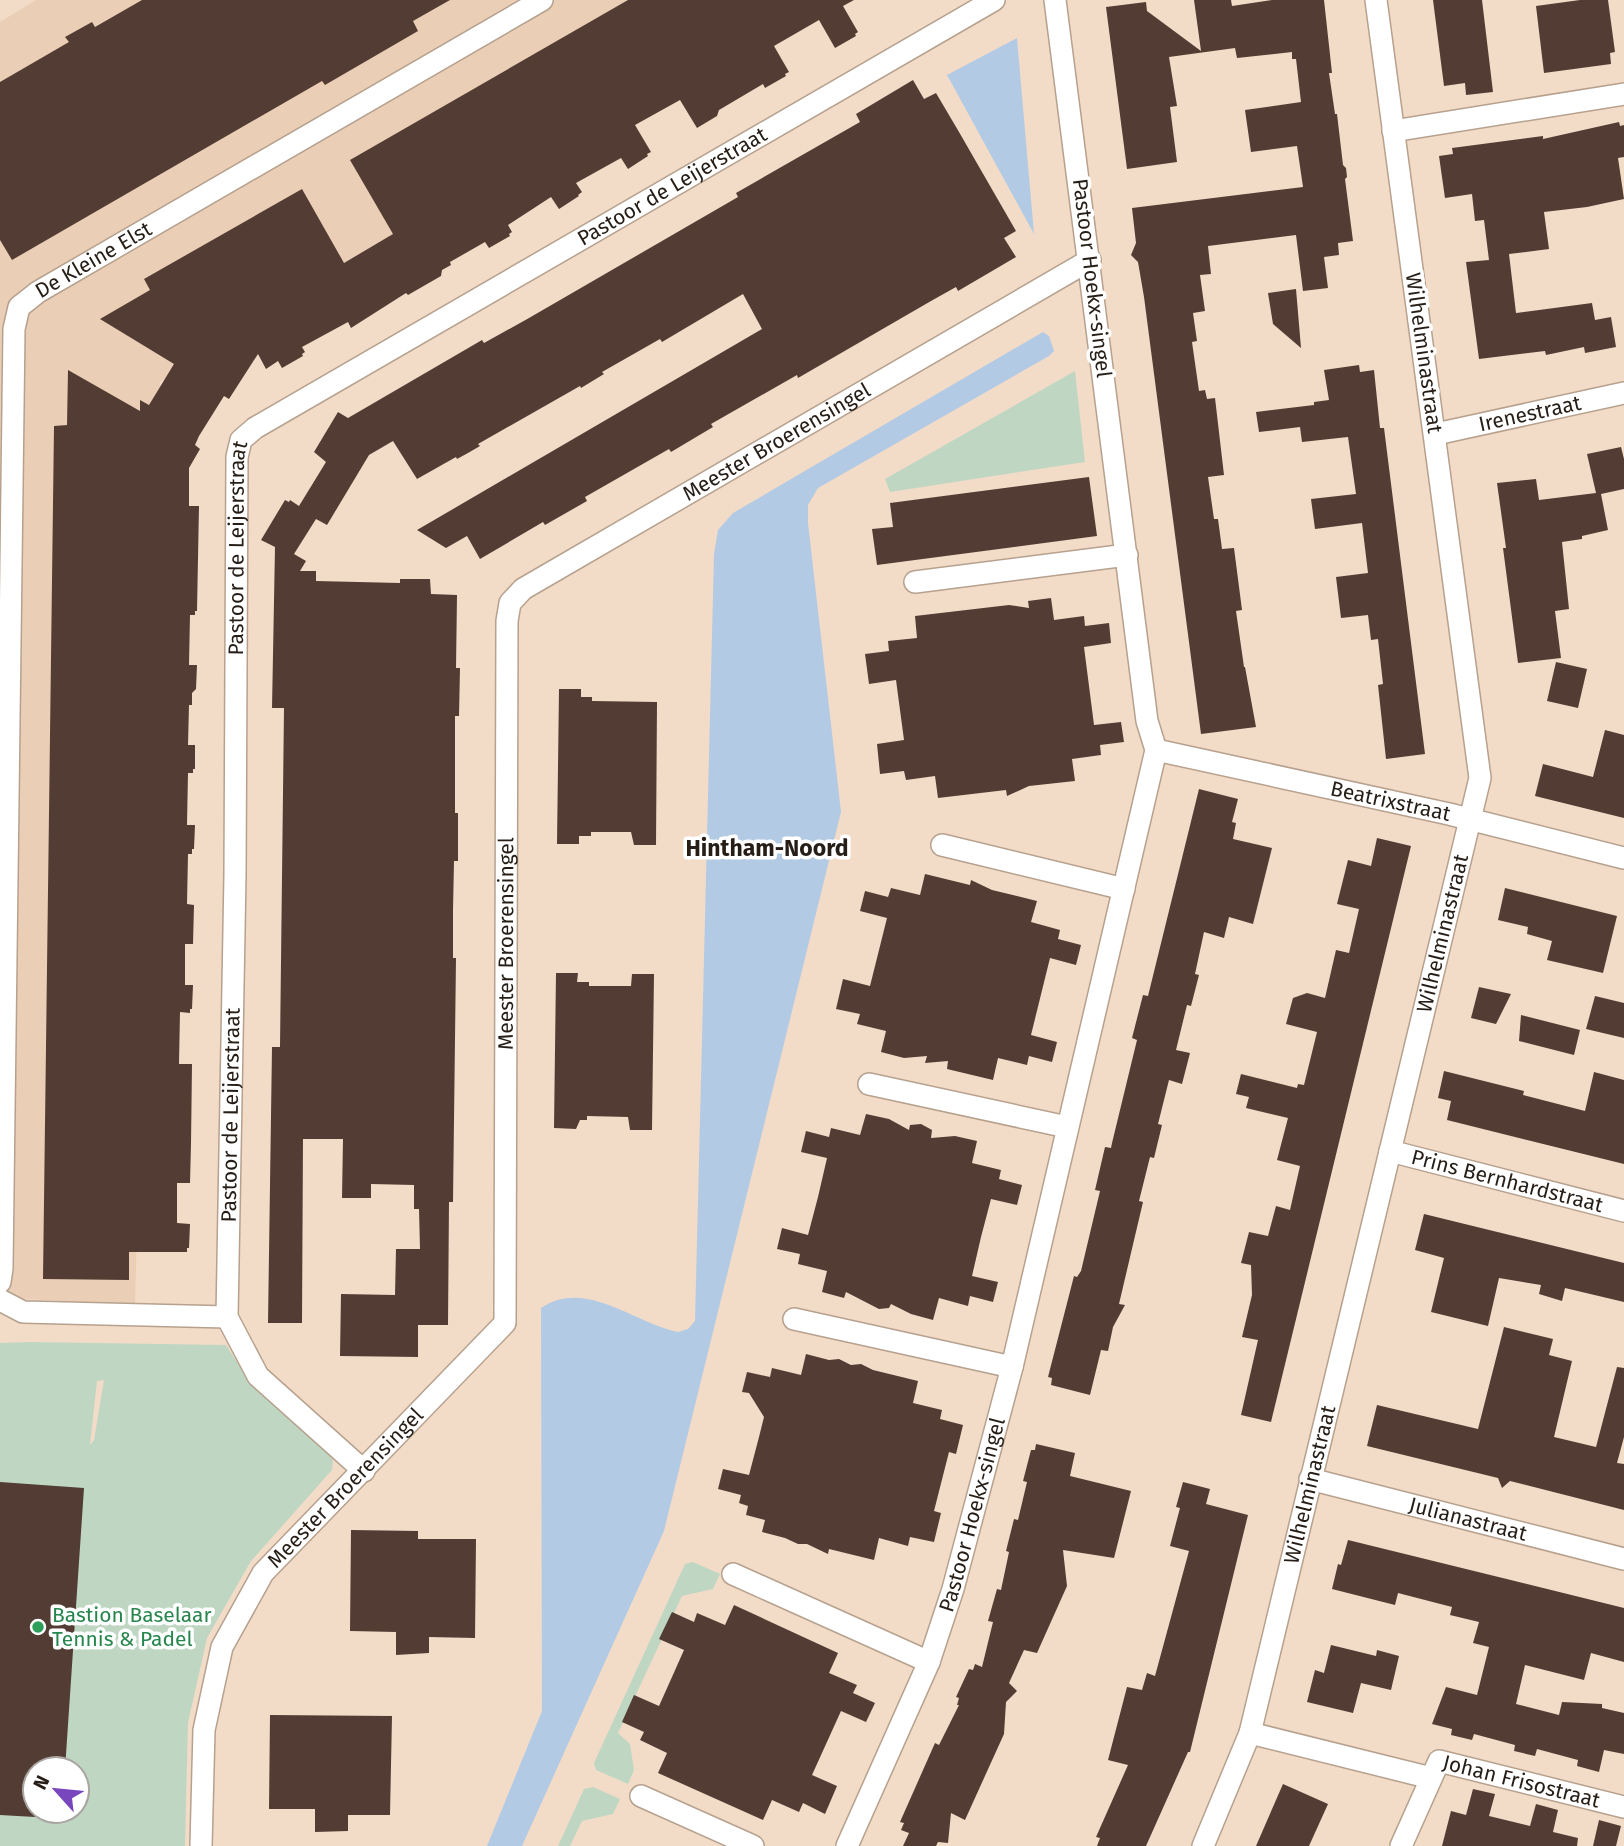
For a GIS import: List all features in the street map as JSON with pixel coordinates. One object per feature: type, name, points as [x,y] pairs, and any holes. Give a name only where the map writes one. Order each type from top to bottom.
[{"type":"street","name":"De Kleine Elst","points":[[0,1282],[14,329],[19,307],[38,292],[542,0]]},
{"type":"street","name":"Pastoor de Leijerstraat","points":[[227,1317],[236,861],[237,457],[241,440],[255,428],[994,0]]},
{"type":"street","name":"Pastoor Hoekx-singel","points":[[847,1846],[929,1662],[953,1589],[1012,1367],[1156,750],[1147,721],[1055,0]]},
{"type":"street","name":"Wilhelminastraat","points":[[1203,1846],[1250,1733],[1480,778],[1376,0]]},
{"type":"street","points":[[1393,131],[1624,94]]},
{"type":"street","name":"Meester Broerensingel","points":[[201,1846],[204,1730],[222,1647],[263,1573],[505,1323],[507,621],[510,603],[523,589],[1090,260]]},
{"type":"street","name":"Irenestraat","points":[[1436,434],[1624,393]]},
{"type":"street","points":[[915,582],[1127,555]]},
{"type":"street","name":"Beatrixstraat","points":[[1156,750],[1471,820],[1624,858]]},
{"type":"street","points":[[942,845],[1124,889]]},
{"type":"street","points":[[869,1084],[1067,1127]]},
{"type":"street","name":"Prins Bernhardstraat","points":[[1390,1151],[1624,1211]]},
{"type":"street","points":[[0,1300],[23,1312],[227,1317],[258,1376],[364,1471]]},
{"type":"street","points":[[794,1319],[1012,1367]]},
{"type":"street","name":"Julianastraat","points":[[1310,1479],[1624,1559]]},
{"type":"street","points":[[733,1574],[929,1662]]},
{"type":"street","name":"Johan Frisostraat","points":[[1250,1733],[1431,1778]]},
{"type":"street","name":"Johan Frisostraat","points":[[1401,1846],[1439,1761],[1624,1807]]},
{"type":"street","points":[[641,1796],[753,1846]]},
{"type":"shaded area","points":[[36,0],[817,0],[160,382],[135,1304],[0,1298],[0,22]]},
{"type":"green space","points":[[1075,371],[1085,462],[890,492],[885,479]]},
{"type":"green space","points":[[0,1343],[226,1345],[249,1380],[328,1451],[333,1461],[332,1470],[251,1561],[207,1638],[188,1723],[185,1846],[0,1846]],"holes":[[[104,1380],[94,1440],[90,1445],[97,1381]]]},
{"type":"green space","points":[[693,1562],[720,1574],[713,1589],[682,1596],[618,1733],[630,1744],[634,1770],[628,1784],[596,1770],[594,1763],[685,1564]]},
{"type":"green space","points":[[593,1787],[620,1799],[613,1814],[582,1821],[570,1846],[558,1846],[584,1789]]},
{"type":"water","points":[[1017,38],[1034,234],[947,75]]},
{"type":"water","points":[[1043,332],[1049,336],[1054,351],[1049,356],[818,488],[808,505],[841,812],[664,1531],[522,1846],[487,1846],[542,1711],[541,1308],[558,1300],[575,1298],[610,1305],[678,1332],[688,1329],[695,1321],[714,554],[718,530],[733,513]]},
{"type":"building","points":[[142,0],[450,0],[413,21],[418,31],[325,85],[322,81],[12,260],[0,240],[0,82],[69,42],[65,37],[92,22],[95,27]]},
{"type":"building","points":[[628,0],[854,0],[843,6],[858,32],[856,36],[835,48],[819,20],[774,46],[789,72],[786,76],[765,88],[763,84],[719,110],[717,116],[697,128],[680,100],[635,125],[651,152],[648,156],[628,169],[621,158],[576,183],[582,192],[559,209],[551,197],[508,225],[512,232],[510,236],[489,248],[485,242],[450,262],[451,265],[442,270],[441,276],[408,295],[406,293],[351,328],[348,322],[302,347],[305,352],[303,356],[282,368],[278,361],[266,369],[258,354],[229,399],[224,396],[199,436],[195,445],[200,449],[189,468],[189,506],[199,506],[197,611],[195,615],[190,615],[189,665],[197,665],[196,689],[192,693],[192,705],[189,705],[188,745],[195,745],[195,769],[193,773],[188,773],[187,825],[195,825],[194,849],[192,854],[188,854],[187,904],[194,905],[193,944],[185,944],[185,985],[193,985],[192,1009],[190,1013],[180,1012],[179,1064],[192,1064],[191,1144],[190,1183],[177,1183],[177,1223],[190,1224],[189,1248],[187,1252],[129,1252],[129,1280],[43,1279],[54,426],[67,425],[68,370],[140,411],[140,400],[149,405],[174,364],[100,319],[150,290],[144,279],[302,189],[344,263],[393,234],[350,160]]},
{"type":"building","points":[[1194,0],[1231,0],[1232,6],[1272,0],[1324,0],[1332,73],[1329,73],[1343,165],[1346,168],[1353,241],[1338,243],[1339,255],[1324,257],[1328,288],[1303,291],[1296,235],[1208,246],[1211,274],[1200,275],[1205,311],[1193,313],[1197,341],[1192,342],[1199,391],[1205,390],[1207,399],[1215,398],[1224,475],[1208,477],[1214,519],[1218,519],[1222,549],[1234,548],[1242,610],[1236,611],[1256,727],[1201,734],[1144,297],[1138,262],[1131,255],[1136,243],[1132,208],[1303,187],[1297,146],[1251,152],[1245,110],[1301,102],[1296,59],[1292,59],[1292,52],[1237,58],[1235,48],[1169,57],[1177,106],[1170,107],[1177,162],[1127,169],[1106,7],[1146,2],[1147,11],[1201,51]]},
{"type":"building","points":[[1433,0],[1482,0],[1493,92],[1466,95],[1465,83],[1444,86]]},
{"type":"building","points":[[1580,0],[1608,0],[1615,52],[1610,53],[1611,64],[1544,73],[1536,6]]},
{"type":"building","points":[[913,80],[924,99],[936,93],[959,132],[1016,231],[1004,238],[1016,257],[958,291],[956,287],[798,378],[797,375],[711,424],[713,427],[671,452],[669,449],[585,497],[587,501],[545,525],[543,522],[480,559],[467,536],[446,548],[417,530],[762,329],[743,294],[662,342],[660,339],[602,372],[604,374],[581,388],[580,386],[478,444],[480,446],[468,453],[417,479],[393,441],[369,455],[327,525],[316,519],[294,554],[306,561],[300,571],[316,571],[316,581],[400,583],[400,579],[430,579],[431,594],[457,595],[456,668],[460,668],[459,716],[455,716],[458,861],[454,861],[453,910],[453,958],[456,958],[453,1202],[449,1202],[448,1325],[418,1325],[418,1357],[340,1356],[341,1294],[395,1295],[396,1249],[420,1249],[419,1209],[414,1209],[414,1185],[371,1184],[371,1198],[342,1198],[343,1139],[303,1139],[302,1323],[268,1323],[272,1047],[280,1047],[284,708],[272,708],[275,547],[261,540],[285,500],[299,506],[326,462],[314,452],[338,412],[348,418],[482,340],[484,343],[529,318],[738,197],[736,193],[860,122],[856,114]]},
{"type":"building","points":[[1619,122],[1620,126],[1624,125],[1624,157],[1618,158],[1624,199],[1544,212],[1549,249],[1509,254],[1516,313],[1592,303],[1595,320],[1611,317],[1616,347],[1585,353],[1584,347],[1546,355],[1545,351],[1479,359],[1466,262],[1489,260],[1484,220],[1475,221],[1472,194],[1445,198],[1439,156],[1453,154],[1452,148],[1543,136],[1543,139]]},
{"type":"building","points":[[1296,289],[1301,348],[1273,324],[1268,293]]},
{"type":"building","points":[[1359,365],[1360,372],[1374,370],[1380,428],[1384,428],[1425,754],[1386,759],[1378,685],[1383,684],[1378,639],[1371,640],[1368,615],[1341,618],[1336,577],[1368,573],[1362,523],[1315,529],[1311,499],[1356,494],[1348,437],[1302,442],[1300,427],[1259,432],[1256,412],[1314,405],[1314,402],[1329,400],[1324,370]]},
{"type":"building","points":[[1621,447],[1624,459],[1624,489],[1601,494],[1608,530],[1582,536],[1582,539],[1562,542],[1569,609],[1555,611],[1561,658],[1518,663],[1497,483],[1536,479],[1539,500],[1596,493],[1587,454]]},
{"type":"building","points":[[1089,477],[1097,536],[877,565],[872,529],[893,527],[890,503]]},
{"type":"building","points":[[1051,598],[1054,620],[1084,616],[1085,626],[1109,623],[1111,643],[1084,647],[1094,725],[1121,722],[1124,742],[1100,745],[1101,755],[1072,759],[1075,781],[1029,786],[1007,796],[1006,790],[938,798],[935,776],[906,780],[904,771],[880,774],[877,744],[904,740],[896,680],[869,684],[865,654],[889,651],[888,641],[917,638],[915,616],[1009,605],[1029,608],[1028,601]]},
{"type":"building","points":[[1556,662],[1587,669],[1578,708],[1547,701]]},
{"type":"building","points":[[559,689],[581,689],[581,697],[592,697],[592,701],[657,702],[656,845],[634,845],[631,832],[591,832],[591,836],[579,836],[579,844],[557,844]]},
{"type":"building","points":[[1605,730],[1624,735],[1624,818],[1535,796],[1543,764],[1593,777]]},
{"type":"building","points":[[1199,789],[1238,799],[1232,822],[1236,823],[1233,839],[1272,848],[1253,924],[1229,917],[1224,938],[1204,932],[1195,974],[1199,975],[1191,1006],[1187,1005],[1176,1050],[1190,1053],[1182,1084],[1169,1080],[1158,1124],[1162,1125],[1154,1158],[1150,1157],[1139,1201],[1143,1202],[1119,1304],[1125,1305],[1113,1327],[1108,1351],[1101,1350],[1090,1395],[1051,1385],[1052,1378],[1048,1377],[1074,1276],[1077,1277],[1081,1271],[1100,1191],[1095,1190],[1105,1147],[1111,1148],[1137,1040],[1132,1038],[1143,995],[1148,996]]},
{"type":"building","points":[[1377,838],[1411,846],[1271,1422],[1241,1415],[1258,1340],[1242,1337],[1252,1295],[1251,1265],[1241,1263],[1249,1232],[1268,1236],[1276,1206],[1290,1210],[1300,1166],[1277,1160],[1288,1118],[1246,1108],[1249,1097],[1236,1094],[1241,1074],[1297,1088],[1298,1084],[1304,1085],[1317,1032],[1286,1024],[1293,998],[1307,993],[1325,998],[1336,950],[1349,953],[1359,909],[1337,904],[1348,860],[1371,866]]},
{"type":"building","points":[[925,874],[970,885],[971,880],[992,890],[1037,901],[1031,922],[1060,930],[1058,939],[1081,945],[1076,965],[1050,958],[1031,1035],[1057,1042],[1052,1062],[1029,1056],[1027,1065],[998,1058],[993,1080],[947,1069],[948,1061],[925,1063],[927,1056],[904,1058],[881,1052],[886,1031],[857,1024],[860,1014],[836,1009],[843,979],[870,986],[887,918],[860,911],[865,891],[888,897],[891,888],[920,895]]},
{"type":"building","points":[[1505,888],[1617,916],[1603,973],[1547,960],[1552,941],[1527,934],[1528,927],[1498,920]]},
{"type":"building","points":[[556,973],[578,973],[577,982],[589,982],[589,986],[631,986],[632,974],[654,974],[652,1130],[630,1130],[628,1117],[587,1116],[587,1120],[580,1120],[576,1129],[554,1128]]},
{"type":"building","points":[[1479,987],[1511,994],[1496,1024],[1471,1018]]},
{"type":"building","points":[[1595,996],[1624,1003],[1624,1038],[1586,1029]]},
{"type":"building","points":[[1521,1015],[1580,1030],[1574,1055],[1519,1041]]},
{"type":"building","points":[[1444,1071],[1524,1091],[1523,1095],[1585,1111],[1594,1072],[1624,1080],[1624,1164],[1447,1120],[1451,1101],[1438,1098]]},
{"type":"building","points":[[866,1114],[889,1119],[909,1130],[910,1125],[921,1124],[932,1130],[931,1138],[955,1136],[977,1141],[972,1163],[1001,1170],[999,1179],[1022,1185],[1017,1205],[991,1199],[981,1237],[972,1276],[998,1282],[993,1302],[970,1296],[968,1306],[939,1298],[933,1320],[911,1314],[891,1304],[889,1308],[879,1309],[846,1292],[844,1298],[822,1292],[827,1271],[798,1264],[800,1254],[777,1249],[782,1228],[808,1235],[818,1197],[827,1158],[801,1152],[806,1131],[829,1137],[831,1128],[860,1135]]},
{"type":"building","points":[[1424,1214],[1624,1263],[1624,1302],[1565,1288],[1562,1301],[1539,1294],[1541,1285],[1499,1278],[1488,1326],[1431,1312],[1444,1258],[1415,1250]]},
{"type":"building","points":[[1504,1327],[1553,1339],[1549,1355],[1572,1361],[1554,1437],[1596,1447],[1617,1367],[1624,1368],[1624,1437],[1617,1463],[1624,1464],[1624,1510],[1510,1481],[1502,1488],[1498,1478],[1367,1446],[1377,1405],[1478,1429]]},
{"type":"building","points":[[806,1354],[829,1360],[839,1359],[851,1365],[861,1364],[873,1370],[918,1381],[913,1403],[942,1410],[940,1419],[963,1425],[956,1454],[949,1452],[934,1511],[941,1513],[934,1542],[910,1537],[908,1546],[879,1538],[874,1560],[829,1549],[828,1554],[807,1544],[798,1544],[762,1532],[765,1520],[746,1515],[748,1506],[739,1503],[741,1495],[718,1489],[723,1469],[749,1475],[764,1417],[749,1393],[742,1392],[747,1372],[770,1377],[772,1368],[801,1375]]},
{"type":"building","points":[[1036,1444],[1075,1453],[1070,1476],[1131,1491],[1114,1558],[1063,1550],[1067,1586],[1037,1653],[1024,1650],[1009,1683],[1017,1691],[1006,1702],[1004,1734],[965,1820],[951,1813],[948,1843],[938,1842],[936,1846],[903,1846],[909,1833],[901,1830],[904,1823],[900,1822],[935,1743],[939,1745],[959,1705],[959,1698],[956,1697],[969,1669],[973,1670],[975,1664],[982,1667],[993,1622],[988,1621],[997,1589],[1001,1590],[1009,1552],[1006,1551],[1014,1519],[1018,1520],[1027,1482],[1023,1481],[1031,1450],[1035,1450]]},
{"type":"building","points":[[0,1482],[84,1488],[66,1755],[21,1755],[21,1816],[0,1815]]},
{"type":"building","points":[[1183,1482],[1210,1489],[1206,1504],[1248,1515],[1190,1752],[1146,1846],[1097,1846],[1100,1838],[1096,1837],[1128,1765],[1108,1760],[1127,1687],[1142,1690],[1147,1673],[1155,1676],[1189,1551],[1170,1546],[1180,1508],[1176,1507]]},
{"type":"building","points":[[351,1530],[418,1531],[418,1539],[476,1539],[475,1638],[429,1637],[429,1653],[396,1655],[396,1632],[350,1631]]},
{"type":"building","points":[[1348,1540],[1624,1608],[1624,1662],[1591,1653],[1584,1680],[1525,1665],[1516,1704],[1559,1715],[1562,1702],[1602,1704],[1602,1708],[1624,1713],[1624,1754],[1604,1750],[1599,1772],[1577,1766],[1578,1760],[1537,1749],[1535,1756],[1514,1751],[1515,1745],[1474,1734],[1472,1740],[1451,1735],[1452,1729],[1432,1724],[1446,1687],[1477,1695],[1489,1647],[1473,1643],[1479,1622],[1450,1615],[1452,1607],[1398,1593],[1395,1605],[1332,1589]]},
{"type":"building","points":[[734,1605],[838,1653],[829,1673],[857,1685],[853,1693],[875,1703],[866,1722],[841,1711],[812,1775],[837,1786],[825,1814],[803,1803],[799,1812],[772,1800],[763,1820],[658,1773],[667,1753],[640,1740],[644,1732],[622,1722],[634,1695],[659,1706],[684,1650],[659,1639],[672,1612],[694,1622],[697,1613],[725,1625]]},
{"type":"building","points":[[1331,1645],[1376,1656],[1377,1650],[1399,1656],[1391,1690],[1361,1683],[1353,1713],[1307,1702],[1315,1670],[1324,1673]]},
{"type":"building","points":[[270,1715],[392,1716],[390,1815],[348,1815],[348,1831],[315,1832],[315,1809],[269,1809]]},
{"type":"building","points":[[1283,1784],[1328,1804],[1309,1846],[1256,1846]]},
{"type":"building","points":[[1473,1789],[1495,1794],[1489,1816],[1530,1826],[1536,1804],[1558,1810],[1553,1832],[1578,1838],[1577,1846],[1442,1846],[1451,1811],[1466,1815]]},
{"type":"building","points":[[1599,1820],[1621,1826],[1616,1846],[1593,1846]]},
{"type":"place","name":"Bastion Baselaar Tennis & Padel","points":[[38,1627]]},
{"type":"district","name":"Hintham-Noord","points":[[767,848]]}]
